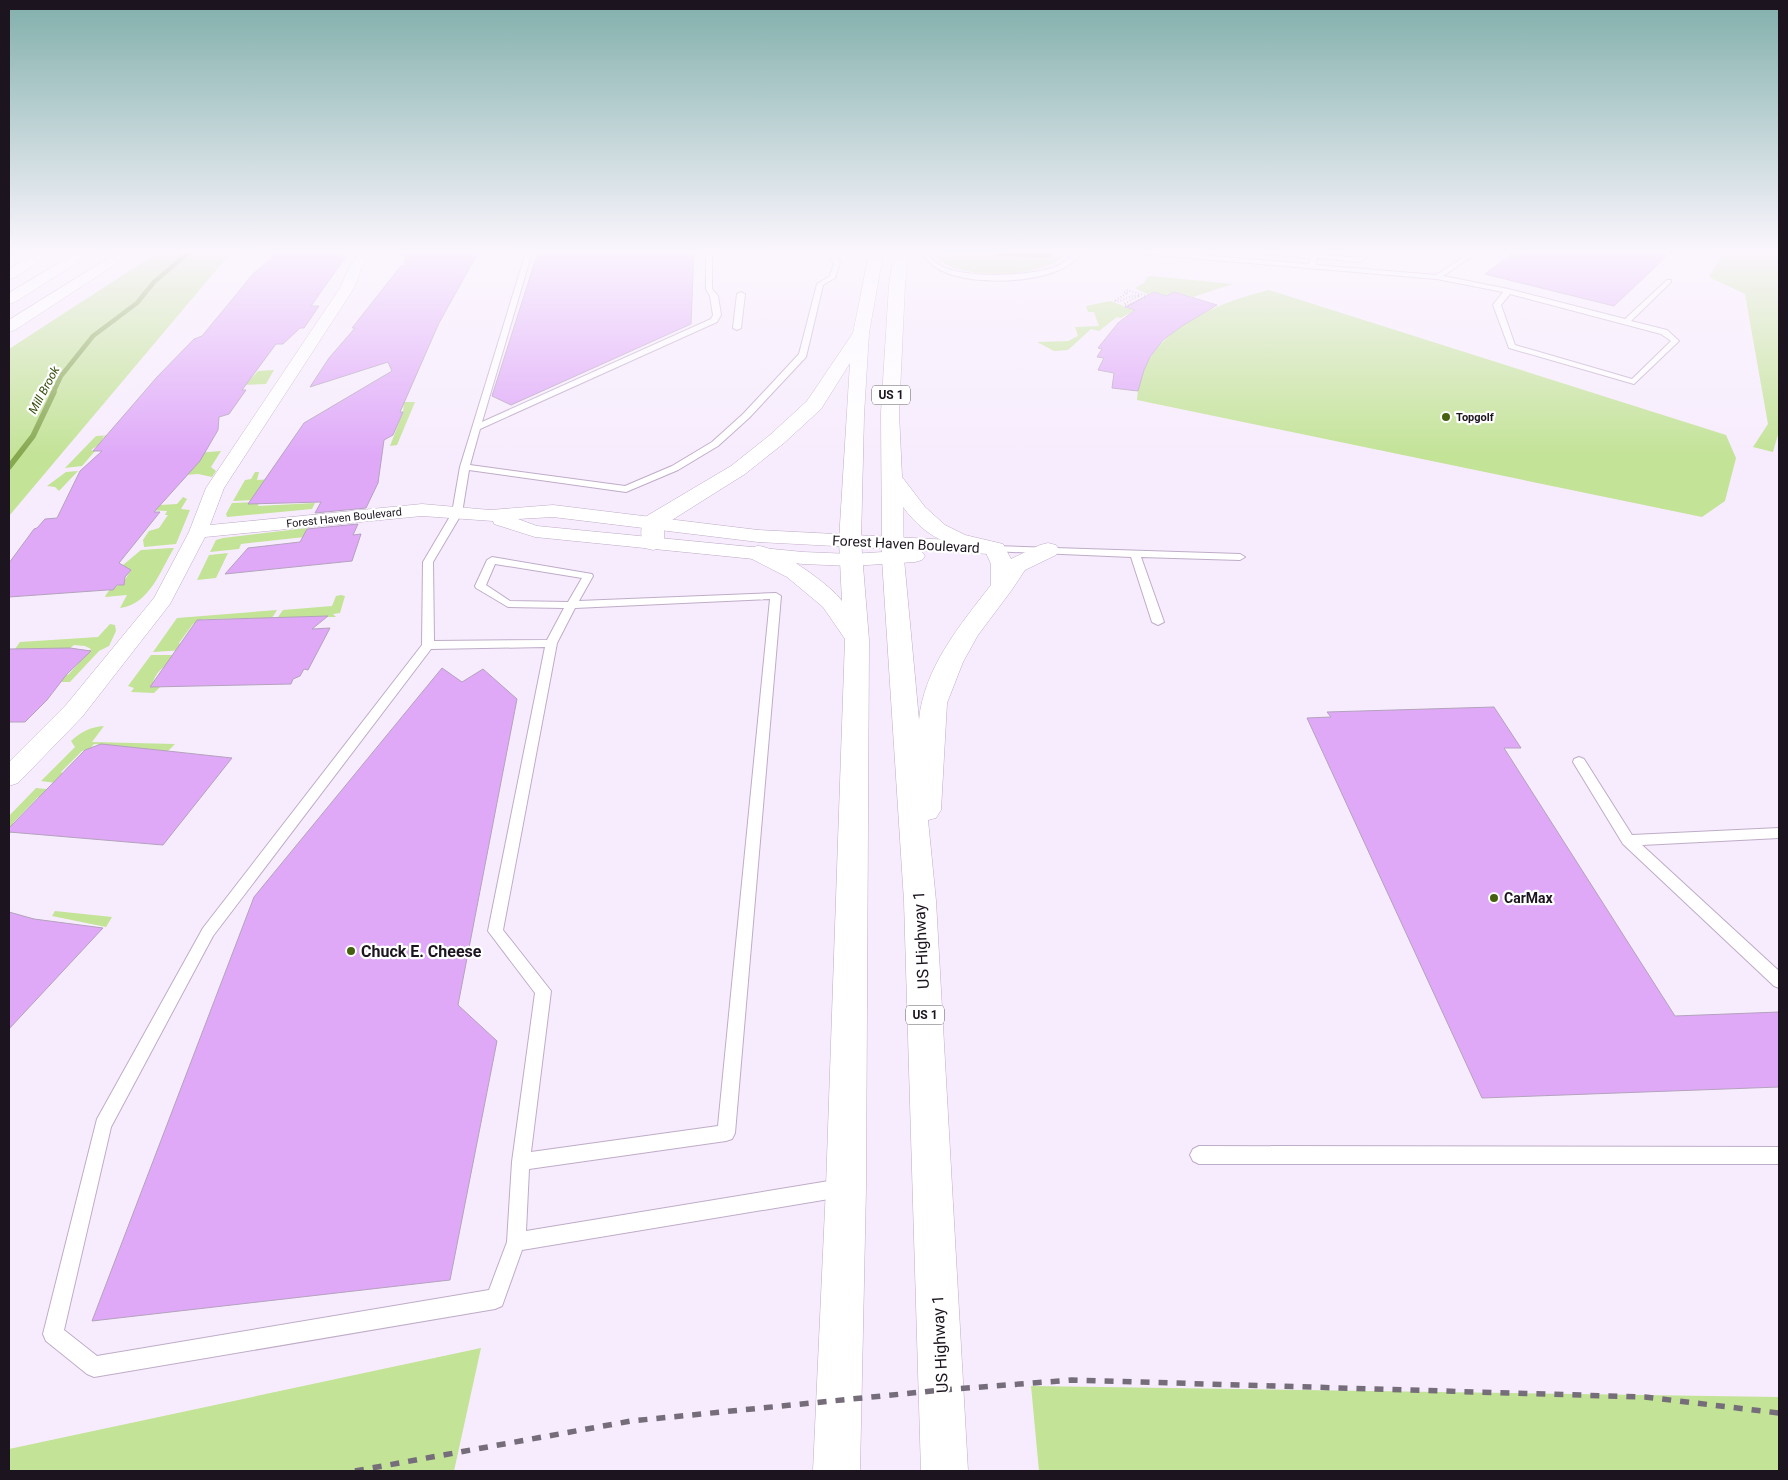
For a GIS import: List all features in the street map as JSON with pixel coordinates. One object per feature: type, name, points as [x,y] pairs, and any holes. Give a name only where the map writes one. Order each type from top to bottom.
[{"type":"highway","points":[[9,327],[23,318]]},
{"type":"highway","name":"US 1","points":[[836,1471],[846,1187],[857,640],[851,551],[855,415],[865,318]]},
{"type":"highway","name":"US 1","points":[[892,550],[890,413],[895,318]]},
{"type":"highway","points":[[653,543],[653,522],[738,470],[814,406],[862,333]]},
{"type":"highway","points":[[891,477],[919,514],[938,530],[995,549],[1002,564],[1003,586]]},
{"type":"highway","name":"US Highway 1","points":[[892,550],[920,901],[945,1471]]},
{"type":"highway","points":[[920,901],[934,703],[950,662],[967,632],[1003,586],[1016,565],[1048,550]]},
{"type":"highway","points":[[758,553],[794,572],[831,602],[857,640]]},
{"type":"street","points":[[9,778],[74,711],[163,600],[198,532],[215,488],[326,318]]},
{"type":"street","name":"Forest Haven Boulevard","points":[[198,532],[422,510],[490,516],[553,512],[653,522],[851,551]]},
{"type":"street","name":"Forest Haven Boulevard","points":[[490,516],[535,531],[803,558],[851,551],[995,549]]},
{"type":"lane","points":[[509,318],[465,468],[456,513],[428,562],[428,645],[208,932],[102,1125],[53,1334],[94,1367],[495,1299],[516,1242],[521,1162],[543,990],[495,931],[551,643],[571,605],[588,576],[492,560],[480,586],[508,604],[571,605],[776,596],[726,1133],[521,1162]]},
{"type":"lane","points":[[476,428],[669,342],[715,318]]},
{"type":"lane","points":[[737,328],[738,318]]},
{"type":"lane","points":[[465,468],[626,489],[700,455],[746,416],[803,355],[811,318]]},
{"type":"lane","points":[[1502,318],[1512,346],[1634,382],[1675,341],[1664,332],[1611,318]]},
{"type":"lane","points":[[1626,322],[1630,318]]},
{"type":"lane","points":[[995,549],[1240,557]]},
{"type":"lane","points":[[1135,553],[1158,622]]},
{"type":"lane","points":[[428,645],[551,643]]},
{"type":"lane","points":[[1579,762],[1628,840],[1779,981]]},
{"type":"lane","points":[[1628,840],[1779,833]]},
{"type":"lane","points":[[1199,1154],[1598,1158],[1779,1156]]},
{"type":"lane","points":[[516,1242],[846,1187]]},
{"type":"shaded area","points":[[57,318],[176,318],[9,516],[9,349]]},
{"type":"shaded area","points":[[1096,318],[1116,318],[1099,331],[1091,329],[1068,350],[1054,351],[1037,342],[1068,341],[1078,336],[1075,327],[1099,326]]},
{"type":"shaded area","name":"Topgolf","points":[[1195,318],[1357,318],[1726,435],[1736,458],[1725,501],[1702,517],[1137,400],[1142,376],[1151,356],[1166,339]]},
{"type":"shaded area","points":[[1749,318],[1779,318],[1779,431],[1773,452],[1753,447],[1768,424]]},
{"type":"shaded area","points":[[274,370],[266,384],[240,385],[249,381],[258,371]]},
{"type":"shaded area","points":[[404,402],[415,402],[397,445],[390,446],[403,412]]},
{"type":"shaded area","points":[[133,434],[105,438],[104,436],[101,443],[91,450],[95,451],[82,466],[65,468],[96,436]]},
{"type":"shaded area","points":[[221,451],[211,467],[216,471],[212,477],[198,474],[185,475],[195,453]]},
{"type":"shaded area","points":[[78,471],[59,491],[55,487],[47,486],[66,472]]},
{"type":"shaded area","points":[[255,472],[259,472],[257,480],[330,475],[257,500],[233,501],[245,480],[251,479]]},
{"type":"shaded area","points":[[183,497],[187,499],[181,509],[190,510],[176,544],[144,547],[143,540],[149,531],[159,528],[168,515],[165,515],[167,511],[109,508],[177,504]]},
{"type":"shaded area","points":[[259,502],[258,506],[315,503],[312,509],[227,517],[226,514],[232,503]]},
{"type":"shaded area","points":[[307,528],[305,537],[241,544],[239,549],[210,552],[216,540],[223,538]]},
{"type":"shaded area","points":[[174,548],[153,585],[139,600],[120,608],[127,595],[105,597],[110,590],[124,581],[131,570],[122,568],[123,565],[141,550]]},
{"type":"shaded area","points":[[228,553],[216,578],[197,580],[209,555]]},
{"type":"shaded area","points":[[336,596],[345,596],[340,613],[333,614],[336,617],[278,617],[283,610],[332,606]]},
{"type":"shaded area","points":[[277,610],[272,618],[203,619],[193,624],[179,643],[185,650],[153,652],[177,618]]},
{"type":"shaded area","points":[[110,624],[115,625],[116,631],[109,646],[99,651],[70,682],[53,682],[69,674],[91,649],[85,646],[74,645],[69,649],[15,649],[20,642],[98,637]]},
{"type":"shaded area","points":[[151,655],[181,655],[164,666],[155,677],[153,682],[157,681],[154,687],[160,687],[154,693],[131,692],[134,688],[128,686]]},
{"type":"shaded area","points":[[104,726],[92,742],[175,744],[168,751],[94,744],[89,750],[82,751],[61,772],[66,777],[63,784],[41,781],[75,747],[71,741],[86,731]]},
{"type":"shaded area","points":[[36,788],[56,790],[58,800],[38,797],[13,823],[11,833],[9,833],[9,816]]},
{"type":"shaded area","points":[[55,911],[112,917],[106,927],[52,916]]},
{"type":"shaded area","points":[[481,1348],[454,1471],[9,1471],[9,1449]]},
{"type":"shaded area","points":[[1031,1386],[1779,1397],[1779,1471],[1039,1471]]},
{"type":"building","points":[[217,318],[311,318],[304,328],[300,328],[283,344],[276,344],[242,390],[246,390],[229,414],[219,417],[218,430],[200,461],[154,512],[160,512],[119,563],[131,570],[125,577],[124,585],[117,585],[113,590],[9,597],[9,563],[34,529],[45,519],[57,518],[80,471],[102,451],[93,451],[157,377],[194,339],[202,336]]},
{"type":"building","points":[[360,318],[442,318],[400,412],[403,412],[393,435],[384,440],[378,483],[366,508],[315,513],[321,502],[248,504],[304,423],[392,371],[388,362],[310,387],[329,358],[355,328],[352,328]]},
{"type":"building","points":[[517,318],[691,318],[691,324],[511,405],[492,396]]},
{"type":"building","points":[[1124,318],[1195,318],[1163,340],[1150,357],[1138,391],[1112,388],[1114,373],[1098,370],[1104,358],[1097,357],[1102,349],[1098,348],[1118,323]]},
{"type":"building","points":[[358,524],[353,535],[361,534],[352,561],[225,574],[248,548],[300,542],[307,529]]},
{"type":"building","points":[[328,616],[312,629],[330,628],[308,670],[304,669],[300,676],[293,679],[291,684],[150,687],[197,620]]},
{"type":"building","points":[[70,648],[91,651],[67,674],[47,700],[25,722],[9,722],[9,649]]},
{"type":"building","name":"Chuck E. Cheese","points":[[442,668],[462,682],[483,669],[517,699],[458,1005],[497,1041],[450,1280],[92,1321],[254,897]]},
{"type":"building","name":"CarMax","points":[[1494,707],[1521,748],[1504,748],[1675,1016],[1779,1012],[1779,1087],[1482,1098],[1307,718],[1331,717],[1327,712]]},
{"type":"building","points":[[101,744],[232,758],[163,845],[9,832],[9,828],[85,750]]},
{"type":"building","points":[[9,912],[34,919],[103,928],[9,1029]]},
{"type":"waterway","name":"Mill Brook","points":[[53,393],[61,376],[93,336],[117,318]]},
{"type":"waterway","name":"Mill Brook","points":[[9,467],[33,436],[54,392]]},
{"type":"railway","points":[[355,1471],[631,1421],[942,1390],[1072,1380],[1645,1397],[1779,1413]]},
{"type":"place","name":"Topgolf","points":[[1446,417]]},
{"type":"place","name":"CarMax","points":[[1494,898]]},
{"type":"place","name":"Chuck E. Cheese","points":[[351,951]]}]
